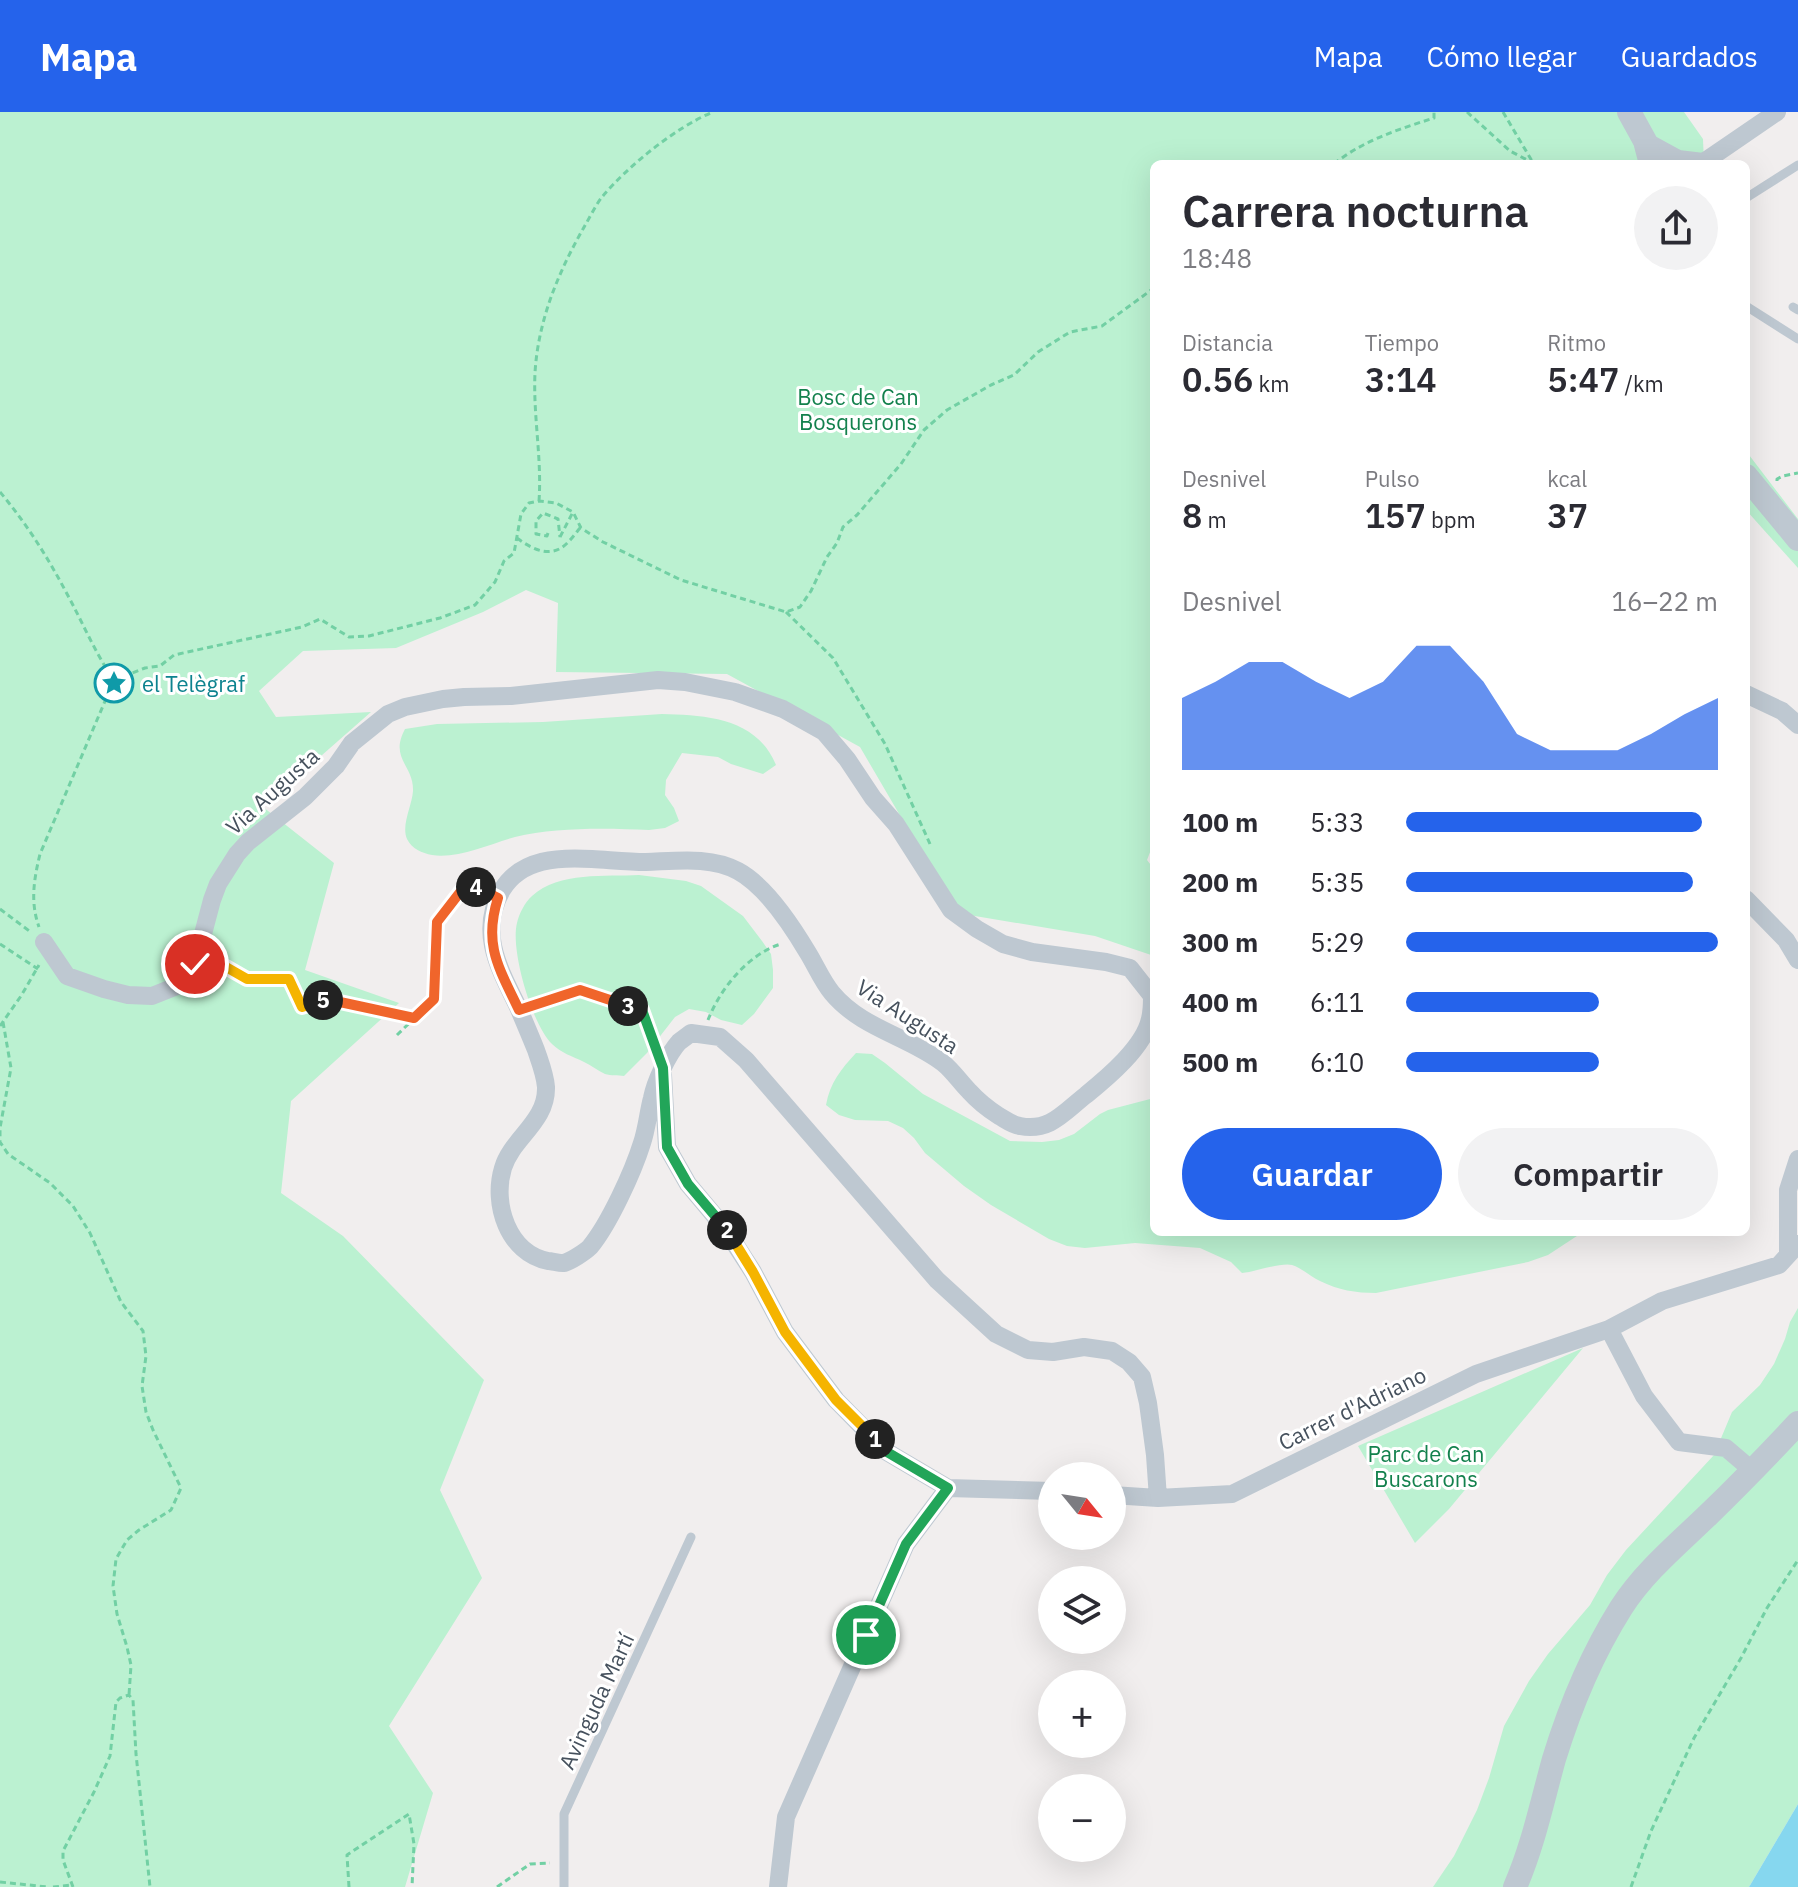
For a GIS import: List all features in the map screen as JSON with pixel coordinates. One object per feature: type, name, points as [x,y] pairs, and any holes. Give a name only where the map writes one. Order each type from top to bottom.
[{"type":"street","points":[[1629,112],[1648,152],[1684,160]]},
{"type":"street","points":[[1706,160],[1777,112]]},
{"type":"street","points":[[1750,483],[1798,539]]},
{"type":"street","name":"Via Augusta","points":[[195,964],[206,916],[218,884],[237,854],[305,797],[336,766],[352,743],[388,714],[443,699],[523,695],[658,680],[710,687],[759,700],[824,732],[896,824],[951,910],[1003,944],[1032,952],[1130,968],[1150,993]]},
{"type":"street","points":[[1750,696],[1782,711],[1798,725]]},
{"type":"street","name":"Via Augusta","points":[[498,898],[506,883],[518,872],[557,857],[643,862],[683,860],[733,868],[748,876],[779,909],[829,990],[850,1010],[945,1064],[983,1105],[1015,1126],[1054,1123],[1136,1047],[1150,1022]]},
{"type":"street","points":[[498,898],[490,932],[497,963],[519,1010],[546,1082],[545,1098],[533,1126],[504,1164],[498,1193],[503,1220],[516,1241],[536,1258],[562,1264],[588,1250],[606,1223],[641,1147],[652,1095],[677,1043],[691,1033],[720,1037],[746,1060],[937,1280],[996,1334],[1028,1350],[1053,1352],[1084,1347],[1112,1351],[1129,1362],[1142,1377],[1148,1403],[1158,1498]]},
{"type":"street","points":[[1750,903],[1786,940],[1798,960]]},
{"type":"street","points":[[44,942],[67,976],[128,995],[152,996],[177,986],[195,964]]},
{"type":"street","points":[[663,1068],[667,1147],[688,1184],[724,1227],[753,1272],[785,1332],[836,1400],[887,1452],[948,1488],[1038,1491]]},
{"type":"street","points":[[1793,1249],[1788,1190],[1798,1159]]},
{"type":"street","name":"Carrer d'Adriano","points":[[1126,1496],[1158,1498],[1232,1494],[1476,1374],[1609,1329],[1662,1301],[1779,1265],[1793,1249]]},
{"type":"street","points":[[1609,1329],[1644,1396],[1679,1442],[1726,1448],[1753,1471]]},
{"type":"street","points":[[1515,1887],[1528,1855],[1555,1756],[1573,1706],[1621,1608],[1639,1582],[1798,1423]]},
{"type":"street","points":[[778,1887],[786,1817],[906,1544],[948,1488]]},
{"type":"lane","points":[[1750,195],[1798,165]]},
{"type":"lane","points":[[1750,309],[1798,339]]},
{"type":"lane","name":"Avinguda Martí","points":[[564,1887],[564,1814],[691,1537]]},
{"type":"path","points":[[539,501],[541,475],[535,410],[536,370],[542,326],[568,256],[601,198],[647,153],[698,118],[713,112]]},
{"type":"path","points":[[1340,160],[1381,137],[1434,118],[1434,112]]},
{"type":"path","points":[[1467,112],[1510,151],[1527,160]]},
{"type":"path","points":[[1503,112],[1532,160]]},
{"type":"path","points":[[786,612],[800,607],[843,527],[901,464],[924,430],[947,410],[1014,375],[1038,352],[1070,332],[1102,326],[1150,291]]},
{"type":"path","points":[[0,492],[30,530],[114,680]]},
{"type":"path","points":[[150,1887],[133,1700],[129,1695],[131,1665],[113,1586],[116,1559],[127,1540],[171,1510],[181,1488],[146,1412],[142,1386],[146,1356],[143,1331],[121,1302],[90,1233],[73,1206],[50,1183],[8,1154],[0,1142],[11,1068],[2,1024],[38,969],[44,942],[33,900],[40,854],[114,680],[145,668],[160,666],[174,655],[302,627],[320,619],[349,637],[369,636],[440,618],[475,605],[495,582],[504,561],[514,553],[521,514],[529,503],[556,503],[573,512],[581,528],[603,542],[681,580],[786,612],[833,658],[885,744],[930,841],[929,874]]},
{"type":"path","points":[[548,533],[547,536],[536,534],[536,521],[543,513],[558,519],[560,537],[573,512]]},
{"type":"path","points":[[517,538],[529,547],[545,552],[560,549],[581,528]]},
{"type":"path","points":[[397,1035],[434,999],[437,922],[468,882],[498,898]]},
{"type":"path","points":[[0,909],[44,942]]},
{"type":"path","points":[[703,1034],[722,991],[739,971],[771,947],[799,938]]},
{"type":"path","points":[[0,944],[38,969]]},
{"type":"path","points":[[195,964],[226,967],[247,979],[289,979],[302,1007],[326,999],[414,1018]]},
{"type":"path","points":[[519,1010],[580,990],[642,1010],[663,1068]]},
{"type":"path","points":[[1631,1887],[1651,1831],[1694,1738],[1767,1608],[1798,1560]]},
{"type":"path","points":[[0,1882],[73,1886],[63,1860],[63,1851],[110,1756],[116,1702],[129,1695]]},
{"type":"path","points":[[349,1887],[347,1855],[409,1814],[414,1844],[411,1886]]},
{"type":"path","points":[[497,1887],[530,1864],[564,1862]]},
{"type":"green space","name":"Bosc de Can Bosquerons","points":[[0,112],[1684,112],[1703,139],[1704,160],[1150,160],[1150,852],[1147,860],[1150,864],[1150,955],[1095,936],[957,913],[860,747],[727,674],[556,672],[558,603],[526,590],[483,612],[396,648],[303,651],[259,691],[276,717],[371,712],[263,807],[334,863],[305,970],[399,1003],[291,1101],[281,1193],[343,1236],[484,1380],[440,1490],[482,1578],[389,1726],[433,1793],[405,1887],[0,1887]]},
{"type":"green space","points":[[1750,456],[1798,519],[1798,568],[1750,514]]},
{"type":"green space","points":[[662,714],[712,718],[743,728],[767,749],[776,765],[763,774],[718,757],[682,753],[666,780],[665,795],[679,821],[665,828],[547,831],[442,856],[421,852],[407,839],[406,822],[413,791],[400,748],[405,729],[437,724],[543,722]]},
{"type":"green space","points":[[639,875],[701,886],[743,916],[771,954],[773,988],[742,1025],[689,1009],[675,1017],[624,1076],[610,1075],[559,1050],[544,1034],[524,986],[517,950],[517,923],[529,899],[555,882],[583,877]]},
{"type":"green space","points":[[856,1053],[872,1054],[923,1094],[1010,1141],[1059,1140],[1074,1134],[1108,1110],[1150,1099],[1150,1236],[1577,1236],[1548,1255],[1528,1262],[1376,1293],[1334,1287],[1292,1265],[1242,1273],[1231,1262],[1200,1248],[1135,1243],[1085,1248],[1067,1246],[1049,1239],[964,1186],[925,1153],[903,1128],[888,1121],[855,1120],[839,1115],[826,1105],[830,1090]]},
{"type":"green space","points":[[1798,1308],[1798,1804],[1749,1887],[1433,1887],[1454,1856],[1477,1810],[1504,1726],[1529,1681],[1590,1605],[1626,1550],[1714,1455],[1732,1412],[1760,1385],[1774,1364]]},
{"type":"green space","name":"Parc de Can Buscarons","points":[[1583,1348],[1449,1509],[1415,1543],[1358,1446]]},
{"type":"water","points":[[1798,1804],[1798,1887],[1749,1887]]},
{"type":"place","name":"el Telègraf","points":[[114,683]]},
{"type":"route","points":[[195,964],[226,967],[247,979],[289,979],[302,1007],[326,999],[414,1018],[434,999],[437,922],[468,882],[498,898],[490,932],[497,963],[519,1010],[580,990],[642,1010],[663,1068],[667,1147],[688,1184],[724,1227],[753,1272],[785,1332],[836,1400],[887,1452],[948,1488],[906,1544],[866,1635]]}]
